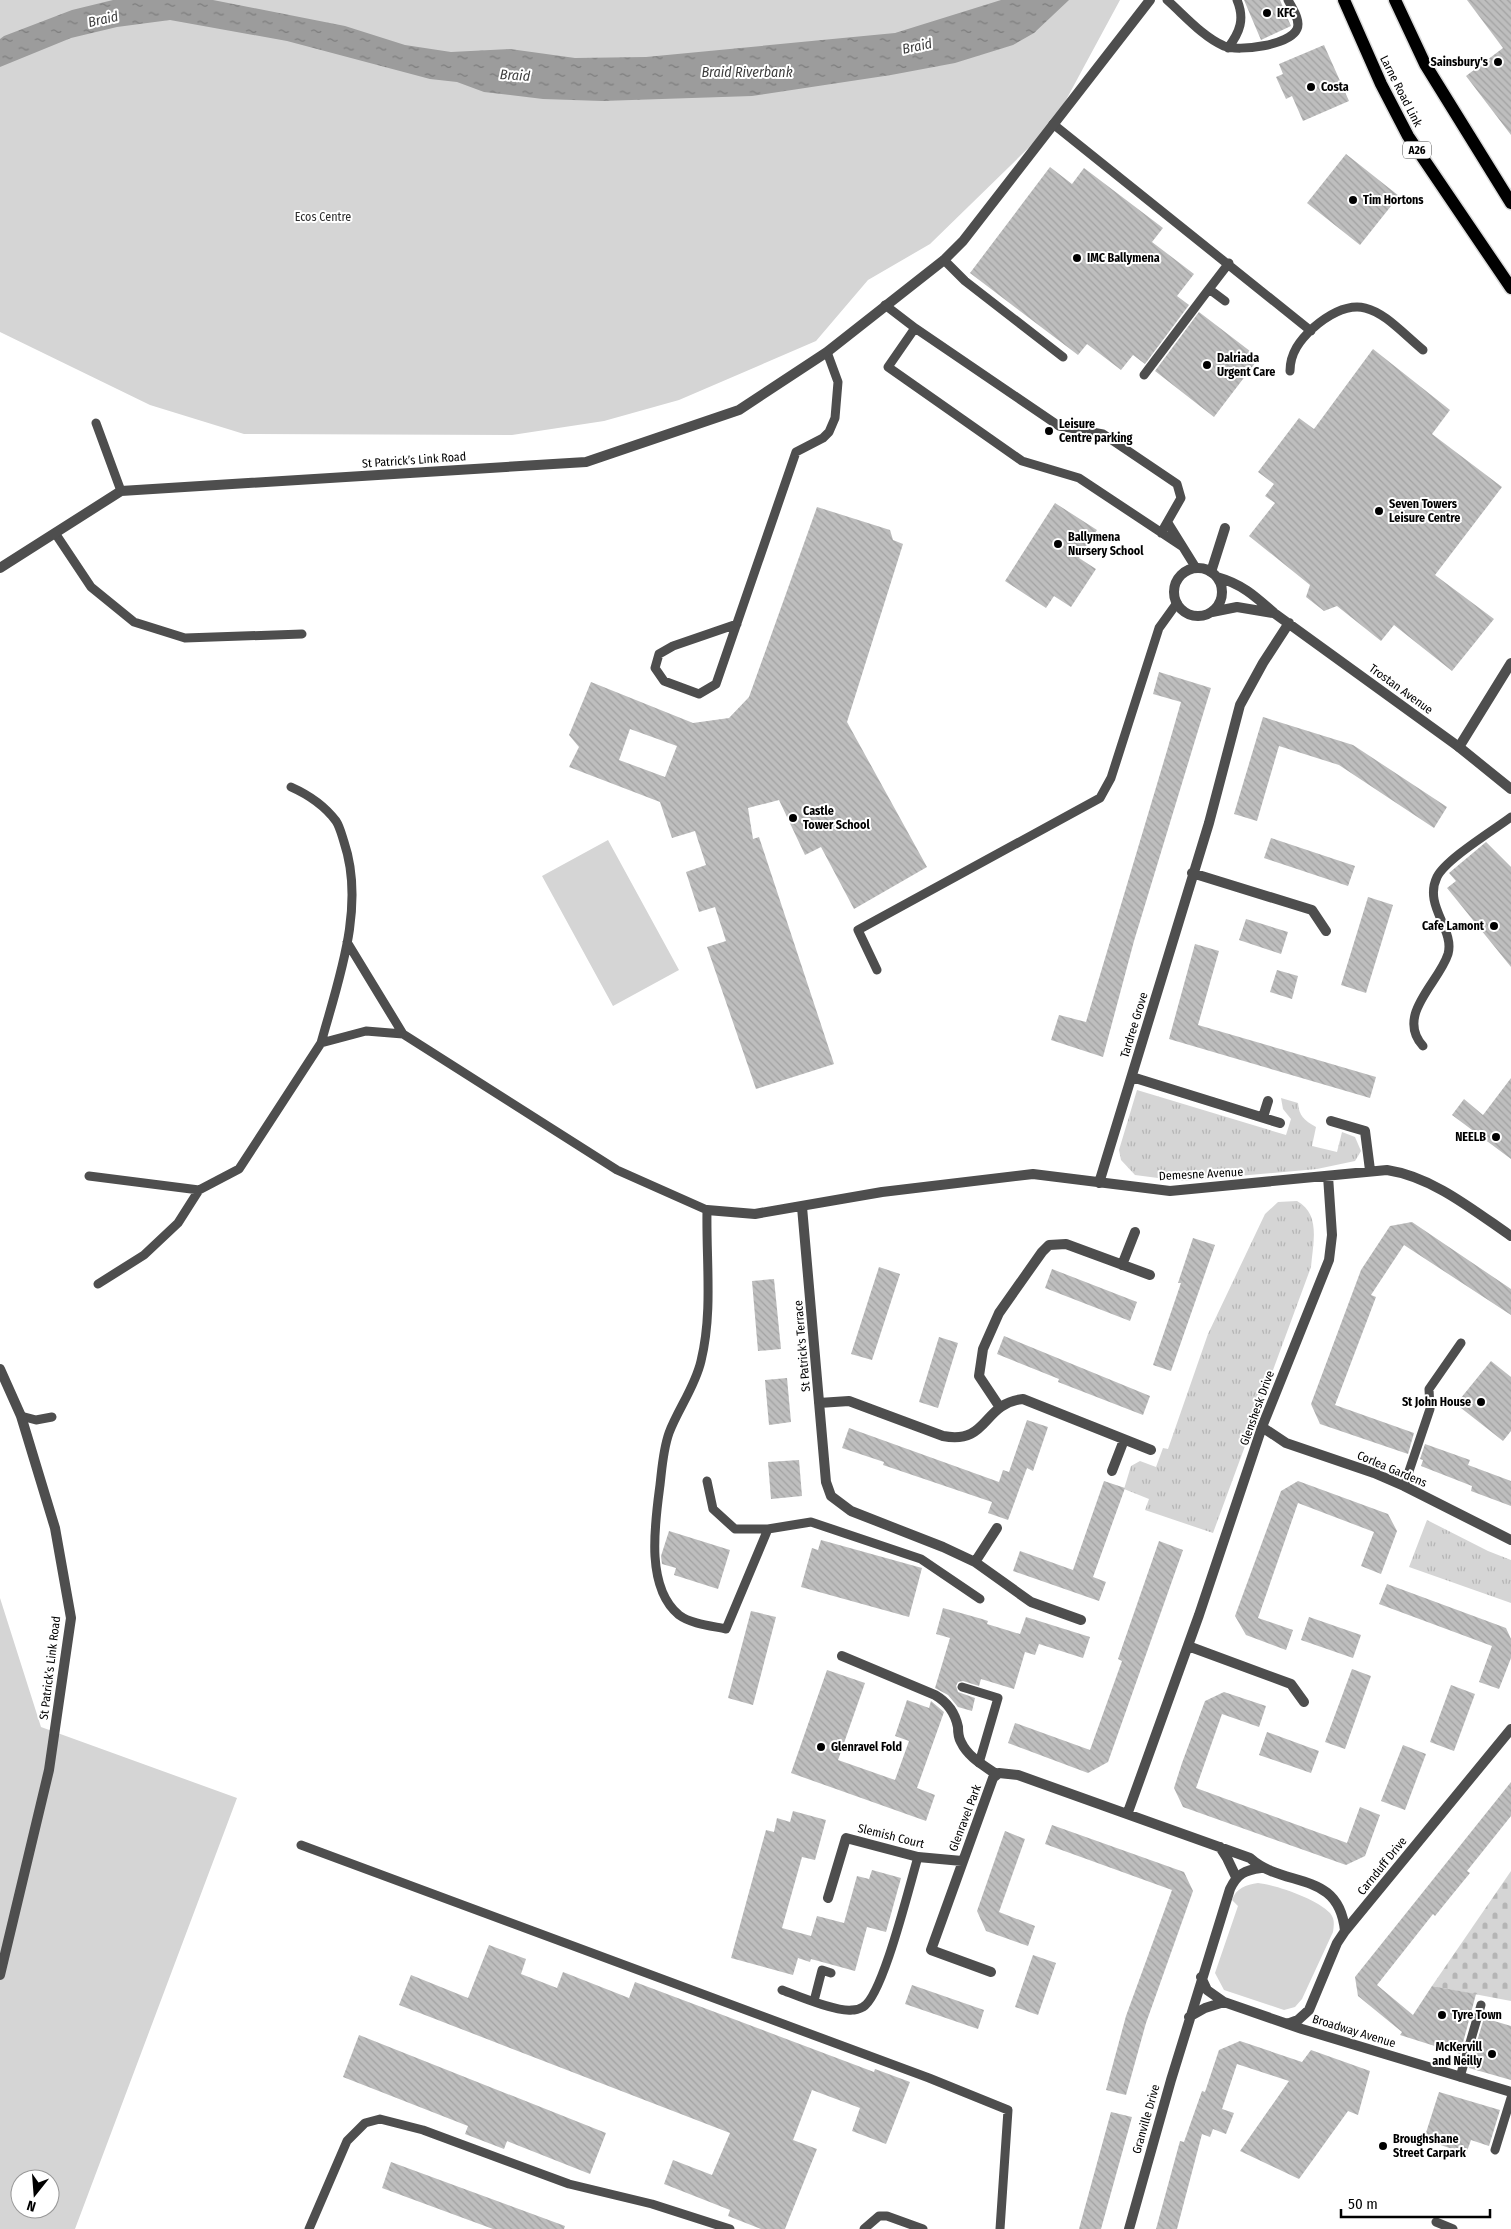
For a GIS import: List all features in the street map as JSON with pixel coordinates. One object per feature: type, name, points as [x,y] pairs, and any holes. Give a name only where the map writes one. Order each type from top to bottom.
[{"type":"main road","name":"Larne Road Link","points":[[1344,0],[1381,84],[1408,136],[1511,288]]},
{"type":"main road","points":[[1395,0],[1425,64],[1511,203]]},
{"type":"street","name":"St Patrick’s Link Road","points":[[0,568],[121,491],[586,462],[738,410],[827,352],[944,260],[985,214],[1150,0]]},
{"type":"street","points":[[1214,574],[1225,528]]},
{"type":"street","points":[[1196,568],[1214,574],[1221,584],[1221,599],[1212,612],[1205,615],[1189,614],[1177,603],[1175,596],[1177,580],[1182,574],[1196,568]]},
{"type":"street","name":"Trostan Avenue","points":[[1214,574],[1234,581],[1274,613],[1459,747],[1511,789]]},
{"type":"street","name":"Trostan Avenue","points":[[1212,612],[1237,607],[1274,613]]},
{"type":"street","name":"Tardree Grove","points":[[1099,1183],[1192,873],[1209,823],[1240,704],[1263,663],[1289,623]]},
{"type":"street","points":[[1459,747],[1511,663]]},
{"type":"street","points":[[1192,873],[1312,910],[1326,931]]},
{"type":"street","points":[[1132,1077],[1280,1123]]},
{"type":"street","points":[[1263,1117],[1268,1101]]},
{"type":"street","points":[[1331,1121],[1365,1131],[1370,1170]]},
{"type":"street","name":"Demesne Avenue","points":[[707,1210],[755,1214],[882,1192],[1033,1174],[1170,1191],[1328,1176],[1370,1170],[1387,1170],[1412,1175],[1444,1192],[1511,1236]]},
{"type":"street","name":"Glenshesk Drive","points":[[1128,1812],[1248,1474],[1262,1427],[1328,1260],[1332,1234],[1328,1176]]},
{"type":"street","name":"St Patrick's Terrace","points":[[802,1207],[819,1403],[849,1401],[943,1436],[958,1439],[976,1433],[999,1406]]},
{"type":"street","points":[[1122,1265],[1135,1232]]},
{"type":"street","points":[[1150,1275],[1066,1244],[1049,1245],[999,1313],[983,1349],[979,1376],[999,1406],[1012,1400],[1022,1399],[1151,1450]]},
{"type":"street","name":"St Patrick’s Link Road","points":[[0,1369],[21,1416],[55,1528],[71,1618],[50,1770],[0,1975]]},
{"type":"street","points":[[819,1403],[826,1482],[828,1490],[836,1502],[851,1511],[943,1546],[974,1562],[1031,1602],[1081,1620]]},
{"type":"street","name":"Corlea Gardens","points":[[1262,1427],[1286,1443],[1374,1473],[1404,1486],[1511,1540]]},
{"type":"street","points":[[1112,1471],[1124,1440]]},
{"type":"street","points":[[974,1562],[997,1528]]},
{"type":"street","points":[[1188,1646],[1291,1684],[1304,1702]]},
{"type":"street","points":[[842,1656],[946,1701],[954,1716],[961,1744],[979,1763],[996,1774]]},
{"type":"street","name":"Carnduff Drive","points":[[1287,2024],[1298,2020],[1309,2010],[1337,1943],[1345,1931],[1511,1728]]},
{"type":"street","name":"Glenravel Park","points":[[991,1972],[931,1950],[962,1861],[996,1774],[1018,1775],[1128,1812],[1250,1858],[1261,1868],[1322,1888],[1340,1905],[1345,1931]]},
{"type":"street","name":"Slemish Court","points":[[828,1898],[846,1838],[918,1857],[962,1861]]},
{"type":"street","points":[[1219,1846],[1236,1877],[1247,1870],[1261,1868]]},
{"type":"street","name":"Granville Drive","points":[[1129,2229],[1201,1977],[1236,1877]]},
{"type":"street","name":"Broadway Avenue","points":[[1201,1977],[1208,1990],[1224,2002],[1287,2024],[1511,2092]]},
{"type":"street","points":[[1189,2017],[1205,2008],[1224,2002]]},
{"type":"lane","points":[[1167,0],[1200,30],[1228,48],[1241,50],[1272,43],[1293,34],[1297,29],[1297,20],[1288,0]]},
{"type":"lane","points":[[1228,48],[1239,31],[1243,18],[1237,0]]},
{"type":"lane","points":[[1053,124],[1229,263],[1311,331]]},
{"type":"lane","points":[[944,260],[965,282],[1063,357]]},
{"type":"lane","points":[[1144,375],[1229,263]]},
{"type":"lane","points":[[1209,289],[1225,301]]},
{"type":"lane","points":[[885,305],[915,328],[1059,426],[1103,434],[1178,484],[1181,498],[1161,533]]},
{"type":"lane","points":[[1290,371],[1290,362],[1294,352],[1311,331],[1329,315],[1344,308],[1359,306],[1380,315],[1424,350]]},
{"type":"lane","points":[[915,328],[888,367],[1022,461],[1079,478],[1183,547]]},
{"type":"lane","points":[[737,624],[673,646],[659,654],[655,668],[664,681],[699,694],[716,684],[737,624],[796,452],[823,438],[829,432],[835,418],[838,382],[827,352]]},
{"type":"lane","points":[[96,423],[121,491]]},
{"type":"lane","points":[[1168,523],[1196,568]]},
{"type":"lane","points":[[55,533],[91,587],[134,622],[185,638],[302,634]]},
{"type":"lane","points":[[877,970],[858,930],[1100,798],[1111,778],[1159,628],[1177,603]]},
{"type":"lane","points":[[98,1284],[144,1255],[178,1223],[199,1190],[239,1168],[321,1043],[344,959],[352,906],[350,859],[337,822],[314,798],[291,787]]},
{"type":"lane","points":[[1423,1046],[1415,1035],[1415,1014],[1421,999],[1443,964],[1449,947],[1435,907],[1434,890],[1436,879],[1448,864],[1511,817]]},
{"type":"lane","points":[[346,942],[403,1034],[617,1170],[707,1210],[706,1263],[709,1302],[704,1345],[695,1378],[668,1434],[663,1460],[654,1539],[655,1563],[667,1599],[673,1609],[686,1619],[726,1629],[768,1529]]},
{"type":"lane","points":[[321,1043],[366,1031],[403,1034]]},
{"type":"lane","points":[[90,1176],[199,1190]]},
{"type":"lane","points":[[1404,1486],[1430,1409],[1429,1389],[1461,1342]]},
{"type":"lane","points":[[21,1416],[36,1420],[52,1417]]},
{"type":"lane","points":[[707,1481],[713,1509],[735,1528],[768,1529],[811,1522],[921,1559],[980,1599]]},
{"type":"lane","points":[[962,1687],[998,1698],[979,1763]]},
{"type":"lane","points":[[301,1845],[929,2078],[1008,2110],[1000,2229]]},
{"type":"lane","points":[[782,1990],[814,2001],[850,2010],[864,2007],[874,1994],[894,1939],[918,1857]]},
{"type":"lane","points":[[814,2001],[822,1970],[831,1973]]},
{"type":"lane","points":[[1460,2077],[1481,2005]]},
{"type":"lane","points":[[1495,2150],[1511,2098]]},
{"type":"lane","points":[[309,2229],[347,2141],[365,2123],[380,2119],[423,2130],[569,2184],[661,2206],[730,2229]]},
{"type":"lane","points":[[864,2229],[880,2216],[887,2216],[923,2229]]},
{"type":"lane","points":[[1436,2222],[1454,2229]]},
{"type":"green space","name":"Ecos Centre","points":[[0,0],[1120,0],[1053,124],[930,244],[868,280],[816,341],[679,400],[604,421],[512,435],[244,434],[150,405],[0,332]]},
{"type":"green space","points":[[608,840],[679,970],[613,1006],[542,876]]},
{"type":"green space","points":[[1137,1090],[1286,1135],[1291,1119],[1283,1109],[1281,1098],[1298,1103],[1303,1117],[1316,1127],[1312,1146],[1337,1152],[1342,1132],[1355,1137],[1361,1151],[1355,1161],[1317,1169],[1181,1181],[1135,1175],[1121,1160],[1119,1150]]},
{"type":"green space","points":[[1297,1201],[1310,1213],[1313,1221],[1314,1239],[1311,1267],[1213,1533],[1145,1510],[1149,1499],[1124,1489],[1131,1466],[1140,1461],[1156,1467],[1163,1448],[1168,1449],[1208,1334],[1265,1214],[1278,1202]]},
{"type":"green space","points":[[1427,1520],[1488,1551],[1511,1560],[1511,1603],[1409,1567]]},
{"type":"green space","points":[[0,1598],[41,1727],[237,1798],[75,2229],[0,2229]]},
{"type":"green space","points":[[1511,1871],[1511,2001],[1432,1986]]},
{"type":"green space","points":[[1258,1883],[1286,1890],[1307,1898],[1330,1913],[1334,1924],[1333,1932],[1302,1999],[1295,2007],[1284,2010],[1224,1990],[1215,1973],[1238,1906],[1232,1900],[1242,1888]]},
{"type":"water","name":"Braid Riverbank","points":[[113,0],[213,0],[345,26],[405,45],[451,52],[510,49],[575,58],[646,57],[895,33],[1001,0],[1069,0],[1034,33],[1013,45],[955,63],[891,75],[752,96],[602,101],[543,99],[484,92],[457,82],[430,79],[287,41],[170,20],[117,27],[71,38],[0,67],[0,39],[4,36],[72,10]]},
{"type":"building","name":"KFC","points":[[1244,0],[1280,0],[1291,26],[1261,40]]},
{"type":"building","name":"Sainsbury's","points":[[1467,0],[1511,0],[1511,135],[1466,76],[1503,48]]},
{"type":"building","name":"Costa","points":[[1324,45],[1349,101],[1303,121],[1292,96],[1286,99],[1276,77],[1283,74],[1279,64]]},
{"type":"building","name":"Tim Hortons","points":[[1346,154],[1399,196],[1360,245],[1307,203]]},
{"type":"building","name":"IMC Ballymena","points":[[1050,167],[1072,184],[1084,168],[1163,228],[1152,242],[1194,274],[1177,296],[1189,305],[1145,364],[1133,355],[1121,370],[1087,344],[1078,355],[970,273]]},
{"type":"building","name":"Dalriada Urgent Care","points":[[1199,312],[1259,358],[1214,417],[1155,371]]},
{"type":"building","name":"Seven Towers Leisure Centre","points":[[1373,349],[1450,410],[1432,434],[1502,487],[1435,575],[1494,619],[1452,671],[1394,625],[1381,641],[1337,606],[1324,611],[1306,597],[1310,585],[1249,536],[1275,503],[1265,496],[1274,484],[1258,472],[1299,418],[1314,429]]},
{"type":"building","name":"Ballymena Nursery School","points":[[1055,503],[1097,530],[1079,558],[1096,569],[1071,607],[1054,596],[1046,608],[1005,581]]},
{"type":"building","points":[[817,507],[890,530],[893,540],[903,544],[847,722],[927,867],[854,909],[821,847],[805,855],[779,800],[748,808],[753,839],[759,837],[834,1064],[756,1089],[707,947],[726,941],[715,907],[699,912],[686,872],[706,865],[695,831],[672,838],[660,802],[569,767],[579,747],[569,735],[591,682],[693,723],[729,718],[749,697]],"holes":[[[630,729],[677,746],[665,777],[619,760]]]},
{"type":"building","points":[[1159,672],[1211,688],[1134,941],[1103,1057],[1051,1040],[1059,1015],[1086,1022],[1166,754],[1181,702],[1153,694]]},
{"type":"building","points":[[1263,717],[1353,745],[1447,807],[1434,828],[1339,765],[1279,746],[1257,821],[1234,814]]},
{"type":"building","points":[[1271,838],[1355,866],[1348,886],[1264,858]]},
{"type":"building","name":"Cafe Lamont","points":[[1486,842],[1511,867],[1511,967],[1447,888],[1456,881],[1449,873]]},
{"type":"building","points":[[1368,897],[1393,905],[1366,993],[1341,985]]},
{"type":"building","points":[[1246,919],[1288,932],[1281,954],[1239,940]]},
{"type":"building","points":[[1195,944],[1219,951],[1198,1025],[1376,1077],[1370,1098],[1169,1039]]},
{"type":"building","points":[[1277,970],[1298,976],[1292,999],[1270,992]]},
{"type":"building","name":"NEELB","points":[[1511,1078],[1511,1159],[1452,1115],[1464,1099],[1483,1115]]},
{"type":"building","points":[[1412,1222],[1511,1289],[1511,1315],[1404,1245],[1371,1295],[1376,1297],[1335,1405],[1414,1433],[1408,1454],[1320,1424],[1311,1404],[1361,1270],[1390,1226]]},
{"type":"building","points":[[1193,1238],[1215,1245],[1171,1371],[1153,1365],[1181,1283],[1178,1283]]},
{"type":"building","points":[[879,1267],[900,1274],[872,1360],[851,1354]]},
{"type":"building","points":[[1052,1269],[1137,1302],[1130,1321],[1045,1288]]},
{"type":"building","points":[[774,1279],[781,1349],[758,1351],[752,1281]]},
{"type":"building","points":[[1004,1336],[1150,1396],[1143,1415],[1058,1382],[1059,1379],[997,1354]]},
{"type":"building","points":[[939,1337],[958,1343],[938,1408],[919,1402]]},
{"type":"building","name":"St John House","points":[[1491,1361],[1511,1377],[1511,1431],[1503,1441],[1456,1404]]},
{"type":"building","points":[[787,1378],[791,1422],[769,1425],[765,1380]]},
{"type":"building","points":[[1027,1420],[1048,1427],[1033,1471],[1027,1468],[1008,1520],[988,1513],[992,1502],[883,1465],[884,1462],[842,1448],[849,1428],[999,1482],[1003,1470],[1009,1472]]},
{"type":"building","points":[[1425,1444],[1470,1460],[1468,1465],[1511,1481],[1511,1506],[1471,1491],[1472,1486],[1421,1466],[1423,1460],[1420,1459]]},
{"type":"building","points":[[799,1460],[802,1496],[771,1499],[768,1462]]},
{"type":"building","points":[[1104,1481],[1125,1488],[1093,1577],[1106,1582],[1099,1601],[1013,1571],[1020,1551],[1073,1570]]},
{"type":"building","points":[[1298,1481],[1388,1514],[1397,1531],[1381,1574],[1361,1566],[1374,1532],[1298,1503],[1258,1618],[1293,1630],[1286,1650],[1246,1635],[1235,1616],[1281,1491]]},
{"type":"building","points":[[669,1531],[730,1550],[718,1589],[674,1575],[676,1568],[662,1564],[661,1556]]},
{"type":"building","points":[[821,1540],[922,1568],[909,1617],[801,1587],[812,1548],[818,1550]]},
{"type":"building","points":[[1159,1541],[1183,1550],[1108,1762],[1088,1773],[1008,1743],[1015,1723],[1090,1750],[1122,1661],[1118,1659]]},
{"type":"building","points":[[1387,1584],[1506,1628],[1511,1639],[1511,1658],[1499,1689],[1479,1682],[1492,1646],[1379,1604]]},
{"type":"building","points":[[943,1608],[988,1621],[987,1624],[1020,1634],[1026,1617],[1090,1637],[1083,1658],[1039,1644],[1035,1655],[1025,1652],[1014,1689],[981,1679],[979,1686],[963,1681],[958,1682],[956,1686],[958,1692],[975,1698],[972,1711],[958,1707],[948,1695],[935,1688],[950,1638],[936,1634]]},
{"type":"building","points":[[751,1611],[776,1617],[753,1705],[728,1698]]},
{"type":"building","points":[[1309,1617],[1361,1635],[1353,1658],[1301,1640]]},
{"type":"building","points":[[1352,1669],[1371,1676],[1345,1749],[1325,1742]]},
{"type":"building","name":"Glenravel Fold","points":[[827,1670],[865,1683],[838,1760],[895,1780],[909,1741],[895,1736],[907,1700],[929,1708],[931,1701],[944,1712],[917,1788],[935,1795],[926,1821],[791,1773]]},
{"type":"building","points":[[1451,1685],[1475,1694],[1454,1751],[1430,1742]]},
{"type":"building","points":[[1224,1692],[1266,1706],[1259,1727],[1222,1714],[1196,1788],[1347,1843],[1360,1807],[1380,1815],[1365,1856],[1346,1865],[1183,1807],[1174,1788],[1182,1763],[1205,1701]]},
{"type":"building","points":[[1267,1732],[1319,1751],[1311,1773],[1259,1755]]},
{"type":"building","points":[[1403,1745],[1426,1754],[1405,1810],[1381,1801]]},
{"type":"building","points":[[1511,1782],[1511,1816],[1467,1871],[1470,1873],[1435,1916],[1433,1914],[1377,1985],[1413,2015],[1432,1986],[1476,1994],[1460,2054],[1400,2035],[1402,2032],[1358,1996],[1355,1977]]},
{"type":"building","points":[[793,1811],[826,1820],[815,1860],[802,1857],[782,1928],[811,1936],[817,1916],[844,1923],[857,1876],[869,1879],[872,1870],[901,1878],[886,1932],[867,1927],[855,1971],[811,1959],[810,1962],[798,1958],[793,1975],[731,1958],[766,1830],[774,1832],[777,1818],[790,1822]]},
{"type":"building","points":[[1052,1825],[1184,1872],[1193,1891],[1146,2023],[1126,2095],[1106,2090],[1126,2016],[1172,1890],[1045,1844]]},
{"type":"building","points":[[1005,1831],[1025,1839],[999,1912],[1035,1926],[1028,1946],[986,1931],[977,1911]]},
{"type":"building","points":[[489,1945],[526,1959],[521,1974],[557,1988],[563,1972],[629,1998],[635,1982],[874,2072],[875,2069],[910,2082],[886,2144],[852,2131],[860,2108],[812,2090],[793,2140],[817,2149],[785,2229],[761,2229],[728,2216],[730,2210],[664,2184],[673,2160],[712,2175],[730,2133],[399,2005],[411,1975],[468,1998]]},
{"type":"building","points":[[1033,1955],[1056,1963],[1038,2015],[1015,2007]]},
{"type":"building","points":[[912,1985],[984,2010],[978,2029],[905,2004]]},
{"type":"building","name":"McKervill and Neilly","points":[[1484,2018],[1511,2026],[1511,2080],[1469,2068]]},
{"type":"building","points":[[359,2035],[606,2133],[590,2174],[507,2141],[504,2149],[465,2134],[468,2126],[343,2077]]},
{"type":"building","points":[[1240,2041],[1302,2062],[1311,2050],[1370,2071],[1358,2115],[1348,2111],[1299,2179],[1240,2151],[1289,2081],[1237,2064],[1222,2109],[1234,2113],[1226,2134],[1213,2129],[1210,2137],[1202,2134],[1177,2229],[1156,2229],[1180,2141],[1184,2142],[1202,2091],[1205,2092],[1219,2050]]},
{"type":"building","points":[[1439,2092],[1500,2110],[1489,2146],[1471,2140],[1466,2154],[1424,2139]]},
{"type":"building","points":[[1111,2112],[1132,2117],[1101,2229],[1079,2229]]},
{"type":"building","points":[[391,2162],[565,2226],[564,2229],[493,2229],[382,2188]]},
{"type":"place","name":"KFC","points":[[1267,13]]},
{"type":"place","name":"Sainsbury's","points":[[1498,62]]},
{"type":"place","name":"Costa","points":[[1311,87]]},
{"type":"place","name":"Tim Hortons","points":[[1353,200]]},
{"type":"place","name":"IMC Ballymena","points":[[1077,258]]},
{"type":"place","name":"Dalriada Urgent Care","points":[[1207,365]]},
{"type":"place","name":"Leisure Centre parking","points":[[1049,431]]},
{"type":"place","name":"Seven Towers Leisure Centre","points":[[1379,511]]},
{"type":"place","name":"Ballymena Nursery School","points":[[1058,544]]},
{"type":"place","name":"Castle Tower School","points":[[793,818]]},
{"type":"place","name":"Cafe Lamont","points":[[1494,926]]},
{"type":"place","name":"NEELB","points":[[1496,1137]]},
{"type":"place","name":"St John House","points":[[1481,1402]]},
{"type":"place","name":"Glenravel Fold","points":[[821,1747]]},
{"type":"place","name":"Tyre Town","points":[[1442,2015]]},
{"type":"place","name":"McKervill and Neilly","points":[[1492,2054]]},
{"type":"place","name":"Broughshane Street Carpark","points":[[1383,2146]]},
{"type":"water label","name":"Braid","points":[[103,19]]},
{"type":"water label","name":"Braid","points":[[917,46]]},
{"type":"water label","name":"Braid","points":[[515,75]]}]
